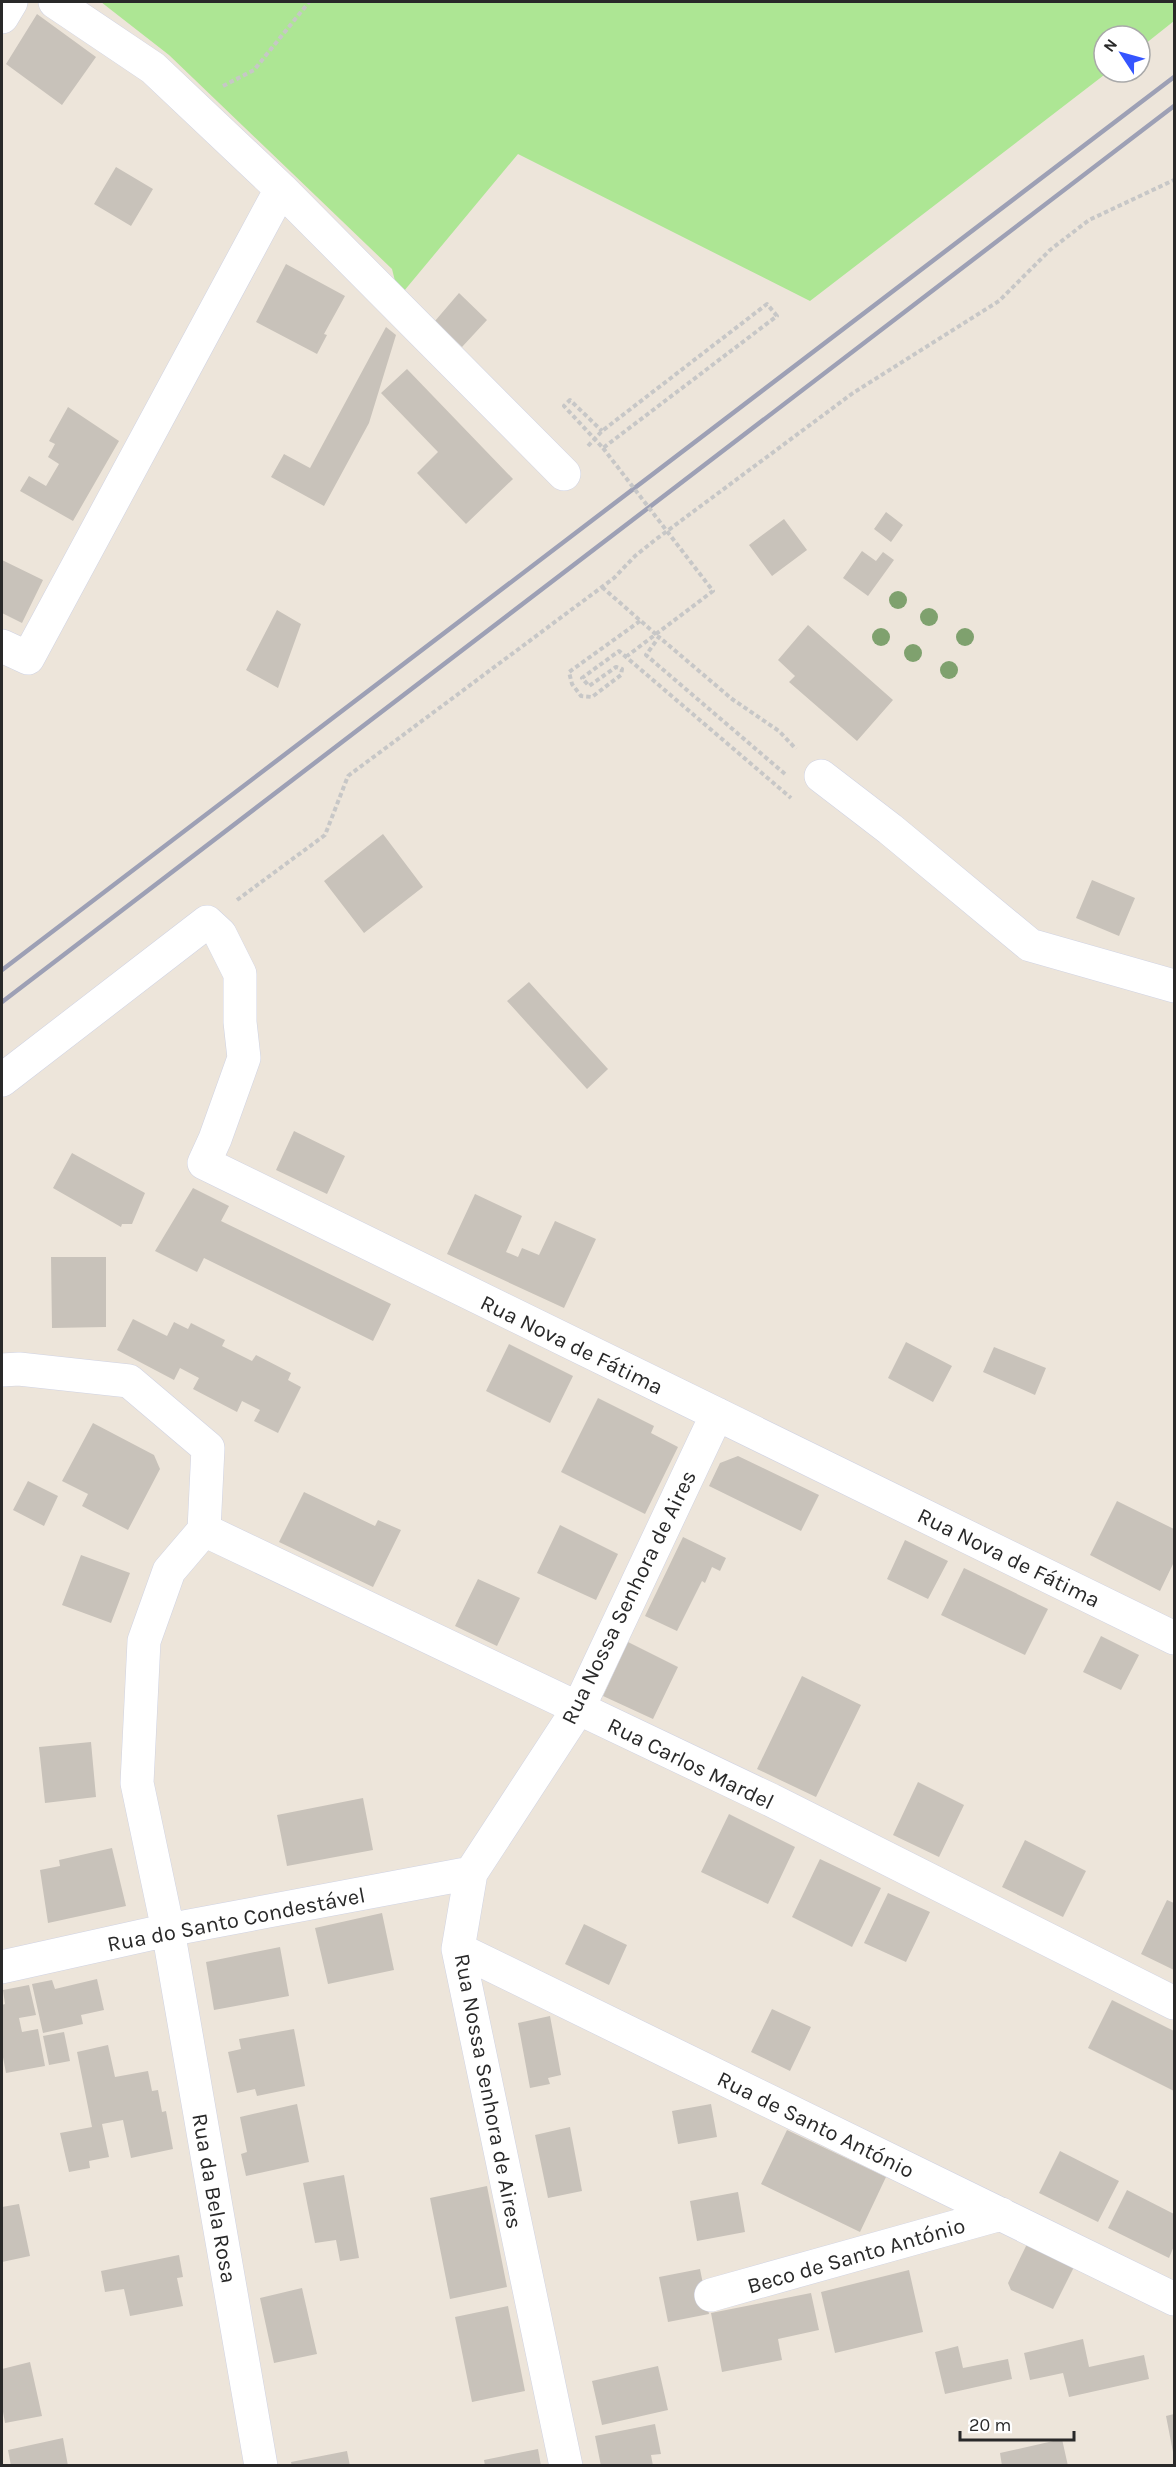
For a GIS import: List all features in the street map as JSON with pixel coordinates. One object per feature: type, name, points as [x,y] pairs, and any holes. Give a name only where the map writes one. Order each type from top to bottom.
[{"type":"street","points":[[2,17],[11,2]]},
{"type":"street","points":[[55,2],[153,68],[190,102],[281,189],[564,474]]},
{"type":"street","points":[[15,652],[281,189]]},
{"type":"street","points":[[821,776],[890,829],[1030,945],[1174,986]]},
{"type":"street","points":[[2,1080],[207,922]]},
{"type":"street","name":"Rua Nova de Fátima","points":[[207,922],[220,934],[240,974],[240,1022],[244,1058],[204,1163],[1174,1638]]},
{"type":"street","points":[[2,1370],[19,1369],[129,1381],[208,1448],[204,1530]]},
{"type":"street","name":"Rua Nossa Senhora de Aires","points":[[566,2466],[458,1949],[471,1873],[578,1708],[717,1414]]},
{"type":"street","name":"Rua Carlos Mardel","points":[[204,1530],[771,1800],[1174,2003]]},
{"type":"street","name":"Rua da Bela Rosa","points":[[204,1530],[169,1571],[144,1641],[136,1783],[168,1930],[261,2466]]},
{"type":"street","name":"Rua do Santo Condestável","points":[[2,1967],[168,1930],[471,1873]]},
{"type":"street","name":"Rua de Santo António","points":[[458,1949],[1174,2299]]},
{"type":"street","name":"Beco de Santo António","points":[[711,2295],[1001,2214]]},
{"type":"path","points":[[190,102],[254,70],[309,2]]},
{"type":"path","points":[[207,922],[325,835],[348,776],[602,586],[655,540],[853,393],[999,301],[1050,250],[1089,220],[1174,180]]},
{"type":"path","points":[[564,474],[602,431],[767,304],[777,316],[603,448]]},
{"type":"path","points":[[602,431],[570,400],[564,406],[603,448],[713,591],[627,656]]},
{"type":"path","points":[[602,586],[732,699],[779,731],[821,776]]},
{"type":"path","points":[[640,621],[569,672],[572,684],[581,696],[592,698],[621,675],[622,669],[616,667],[590,686],[582,678],[619,651],[797,803]]},
{"type":"path","points":[[659,637],[646,655],[788,777]]},
{"type":"green space","points":[[101,2],[1174,2],[1174,21],[1152,38],[1152,24],[1092,24],[1092,84],[810,301],[518,154],[399,297],[392,269],[169,55]]},
{"type":"building","points":[[37,14],[96,57],[62,105],[6,64]]},
{"type":"building","points":[[116,167],[153,189],[131,226],[94,204]]},
{"type":"building","points":[[286,264],[345,296],[324,334],[327,335],[317,354],[256,322]]},
{"type":"building","points":[[459,293],[487,320],[462,347],[435,321]]},
{"type":"building","points":[[386,327],[396,335],[369,423],[324,506],[271,477],[284,454],[310,468]]},
{"type":"building","points":[[407,369],[513,479],[466,524],[417,473],[438,452],[381,393]]},
{"type":"building","points":[[68,407],[119,441],[73,521],[20,491],[29,476],[46,486],[59,464],[48,457],[55,444],[49,441]]},
{"type":"building","points":[[886,512],[903,525],[891,542],[874,529]]},
{"type":"building","points":[[784,519],[807,550],[772,576],[749,545]]},
{"type":"building","points":[[862,551],[876,561],[883,552],[894,560],[868,596],[843,578]]},
{"type":"building","points":[[2,560],[43,580],[22,623],[2,613]]},
{"type":"building","points":[[277,610],[301,624],[278,688],[246,670]]},
{"type":"building","points":[[808,625],[893,700],[857,741],[789,682],[795,676],[778,660]]},
{"type":"building","points":[[383,834],[423,887],[364,933],[324,881]]},
{"type":"building","points":[[1092,880],[1135,898],[1119,936],[1076,918]]},
{"type":"building","points":[[529,982],[608,1069],[587,1089],[507,1001]]},
{"type":"building","points":[[294,1131],[345,1156],[327,1194],[276,1170]]},
{"type":"building","points":[[72,1153],[145,1193],[132,1224],[122,1224],[121,1227],[53,1188]]},
{"type":"building","points":[[193,1188],[229,1206],[221,1221],[391,1304],[373,1341],[204,1258],[197,1272],[155,1251]]},
{"type":"building","points":[[475,1194],[522,1216],[506,1252],[518,1257],[522,1248],[539,1255],[555,1221],[596,1239],[564,1308],[447,1254]]},
{"type":"building","points":[[51,1257],[106,1257],[106,1327],[52,1328]]},
{"type":"building","points":[[133,1319],[167,1336],[174,1322],[188,1329],[191,1323],[225,1340],[222,1346],[252,1361],[256,1355],[291,1373],[288,1380],[301,1387],[278,1433],[254,1421],[260,1410],[242,1401],[237,1412],[193,1389],[199,1378],[180,1368],[174,1380],[117,1350]]},
{"type":"building","points":[[906,1342],[952,1366],[933,1402],[888,1378]]},
{"type":"building","points":[[509,1344],[573,1376],[550,1423],[486,1391]]},
{"type":"building","points":[[994,1347],[1046,1368],[1035,1395],[983,1372]]},
{"type":"building","points":[[598,1398],[654,1426],[651,1433],[678,1447],[645,1514],[561,1472]]},
{"type":"building","points":[[93,1423],[154,1455],[160,1469],[128,1530],[82,1506],[88,1494],[62,1481]]},
{"type":"building","points":[[738,1456],[819,1495],[801,1531],[709,1486],[720,1463]]},
{"type":"building","points":[[28,1481],[58,1496],[44,1526],[13,1510]]},
{"type":"building","points":[[304,1492],[375,1526],[378,1520],[401,1530],[373,1587],[279,1542]]},
{"type":"building","points":[[1117,1501],[1174,1529],[1174,1562],[1160,1591],[1090,1555]]},
{"type":"building","points":[[560,1525],[618,1554],[596,1600],[537,1573]]},
{"type":"building","points":[[683,1537],[726,1558],[720,1571],[712,1567],[705,1583],[702,1581],[677,1631],[645,1616]]},
{"type":"building","points":[[905,1540],[948,1561],[928,1599],[887,1579]]},
{"type":"building","points":[[81,1555],[130,1573],[111,1623],[62,1605]]},
{"type":"building","points":[[964,1568],[1048,1609],[1025,1655],[941,1615]]},
{"type":"building","points":[[478,1579],[520,1598],[497,1646],[455,1626]]},
{"type":"building","points":[[1101,1636],[1139,1655],[1121,1690],[1083,1672]]},
{"type":"building","points":[[628,1642],[678,1667],[653,1719],[603,1696]]},
{"type":"building","points":[[802,1676],[861,1705],[816,1797],[757,1769]]},
{"type":"building","points":[[91,1742],[96,1797],[45,1803],[39,1747]]},
{"type":"building","points":[[918,1782],[964,1805],[939,1857],[893,1835]]},
{"type":"building","points":[[363,1798],[373,1850],[287,1866],[277,1815]]},
{"type":"building","points":[[729,1814],[795,1847],[768,1904],[701,1872]]},
{"type":"building","points":[[1025,1840],[1086,1871],[1063,1917],[1002,1887]]},
{"type":"building","points":[[112,1848],[126,1906],[48,1923],[40,1870],[60,1866],[59,1860]]},
{"type":"building","points":[[820,1859],[881,1888],[852,1947],[792,1917]]},
{"type":"building","points":[[888,1893],[930,1912],[906,1962],[864,1943]]},
{"type":"building","points":[[1167,1900],[1174,1903],[1174,1970],[1141,1954]]},
{"type":"building","points":[[382,1913],[394,1970],[328,1984],[315,1928]]},
{"type":"building","points":[[584,1924],[627,1945],[609,1985],[565,1964]]},
{"type":"building","points":[[280,1947],[289,1996],[214,2010],[206,1962]]},
{"type":"building","points":[[97,1979],[104,2010],[81,2015],[83,2024],[43,2033],[32,1984],[52,1980],[55,1989]]},
{"type":"building","points":[[29,1985],[36,2015],[19,2018],[22,2032],[38,2029],[45,2066],[6,2073],[2,2052],[2,2005],[5,2004],[3,1990]]},
{"type":"building","points":[[1112,2000],[1174,2031],[1174,2091],[1088,2048]]},
{"type":"building","points":[[772,2009],[811,2027],[790,2071],[751,2052]]},
{"type":"building","points":[[550,2016],[561,2075],[548,2078],[550,2084],[530,2088],[518,2023]]},
{"type":"building","points":[[294,2029],[305,2086],[257,2096],[255,2089],[237,2093],[228,2052],[241,2049],[239,2039]]},
{"type":"building","points":[[64,2032],[70,2061],[49,2065],[43,2036]]},
{"type":"building","points":[[108,2045],[115,2077],[148,2071],[152,2091],[158,2090],[162,2112],[166,2111],[173,2149],[131,2158],[123,2120],[102,2124],[109,2157],[89,2161],[90,2168],[69,2172],[60,2133],[92,2127],[77,2052]]},
{"type":"building","points":[[297,2104],[309,2162],[246,2176],[241,2154],[247,2152],[240,2117]]},
{"type":"building","points":[[711,2104],[717,2137],[678,2144],[672,2111]]},
{"type":"building","points":[[570,2127],[582,2191],[548,2198],[535,2135]]},
{"type":"building","points":[[787,2130],[886,2177],[860,2232],[761,2184]]},
{"type":"building","points":[[1060,2151],[1119,2181],[1098,2222],[1039,2193]]},
{"type":"building","points":[[344,2175],[359,2258],[340,2261],[336,2240],[315,2243],[303,2183]]},
{"type":"building","points":[[487,2186],[507,2287],[450,2299],[430,2198]]},
{"type":"building","points":[[1127,2190],[1174,2214],[1174,2246],[1169,2258],[1108,2228]]},
{"type":"building","points":[[738,2192],[745,2232],[697,2241],[690,2201]]},
{"type":"building","points":[[19,2204],[30,2256],[2,2262],[2,2207]]},
{"type":"building","points":[[1027,2244],[1074,2267],[1053,2309],[1011,2290],[1008,2283]]},
{"type":"building","points":[[179,2255],[183,2277],[177,2278],[183,2306],[130,2316],[124,2289],[105,2292],[101,2271]]},
{"type":"building","points":[[700,2269],[709,2314],[668,2322],[659,2277]]},
{"type":"building","points":[[909,2270],[923,2332],[835,2353],[821,2292]]},
{"type":"building","points":[[302,2288],[317,2354],[274,2363],[260,2298]]},
{"type":"building","points":[[811,2293],[819,2330],[778,2339],[782,2360],[722,2372],[711,2313]]},
{"type":"building","points":[[508,2306],[525,2391],[472,2402],[455,2317]]},
{"type":"building","points":[[1083,2339],[1089,2367],[1144,2355],[1149,2379],[1069,2397],[1063,2373],[1030,2380],[1024,2353]]},
{"type":"building","points":[[958,2346],[963,2368],[1008,2359],[1012,2379],[945,2394],[935,2352]]},
{"type":"building","points":[[30,2362],[42,2416],[5,2423],[2,2406],[2,2369]]},
{"type":"building","points":[[658,2366],[668,2410],[602,2425],[592,2381]]},
{"type":"building","points":[[1174,2414],[1174,2452],[1173,2452],[1166,2416]]},
{"type":"building","points":[[655,2424],[661,2454],[651,2455],[653,2466],[601,2466],[595,2436]]},
{"type":"building","points":[[63,2438],[68,2466],[11,2466],[8,2450]]},
{"type":"building","points":[[1062,2439],[1068,2466],[1002,2466],[1000,2453]]},
{"type":"building","points":[[538,2449],[541,2466],[485,2466],[484,2460]]},
{"type":"building","points":[[347,2451],[350,2466],[292,2466],[291,2462]]},
{"type":"railway","points":[[2,970],[1174,77]]},
{"type":"railway","points":[[2,1002],[1174,106]]}]
